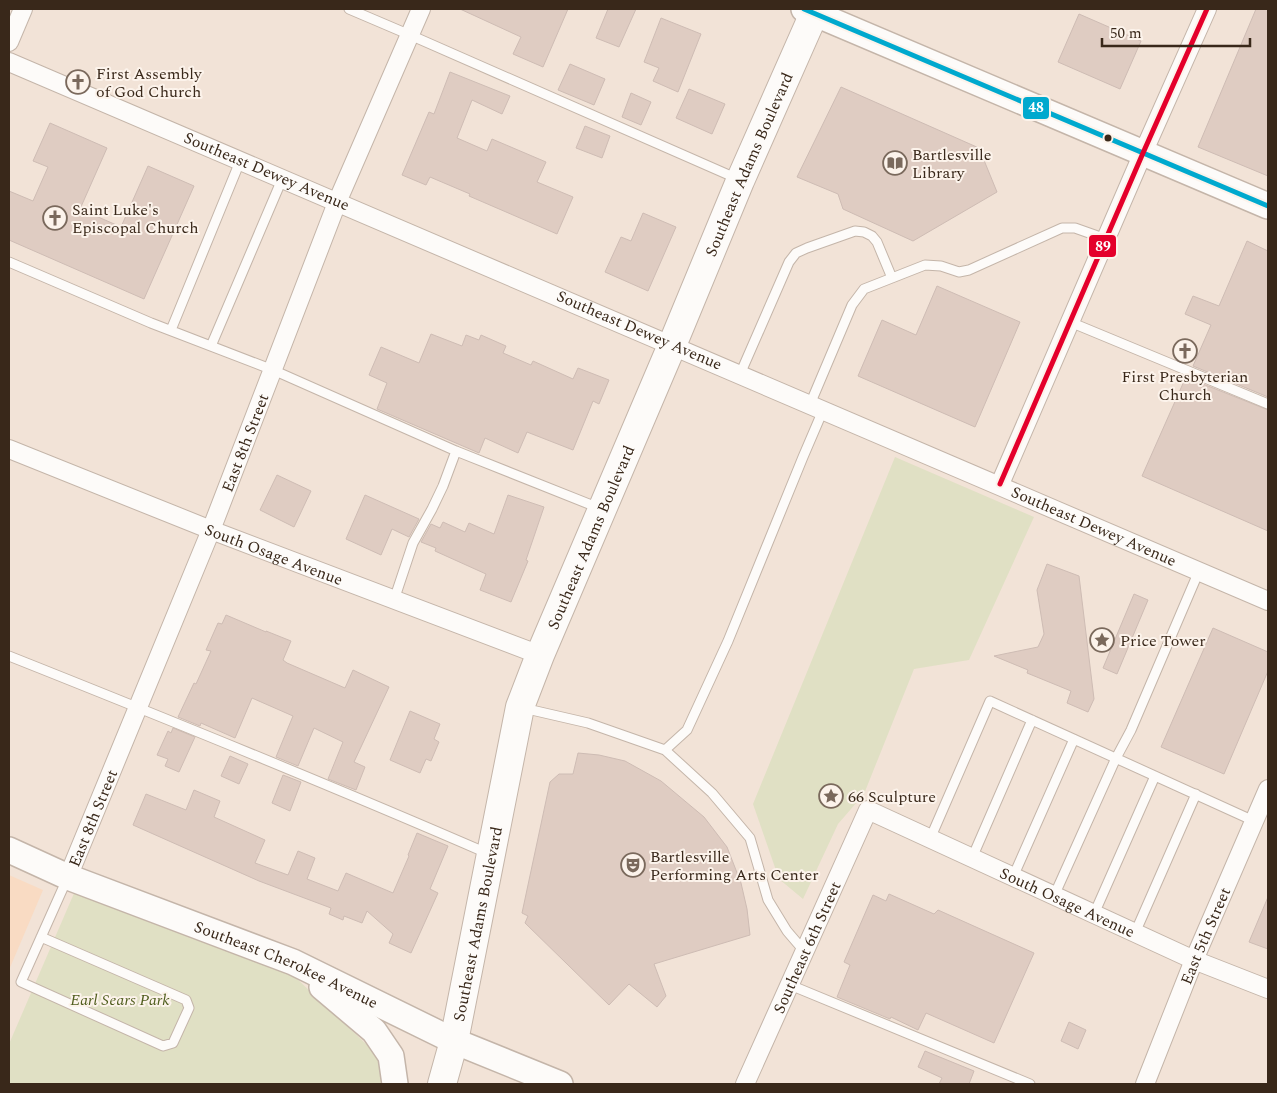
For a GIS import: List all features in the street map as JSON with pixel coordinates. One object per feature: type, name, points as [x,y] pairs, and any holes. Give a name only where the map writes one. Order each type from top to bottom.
[{"type":"main road","name":"Southeast Adams Boulevard","points":[[442,1084],[454,1041],[520,707],[812,10]]},
{"type":"street","points":[[9,42],[23,9]]},
{"type":"street","name":"East 8th Street","points":[[68,877],[211,530],[338,200],[421,9]]},
{"type":"street","points":[[1000,484],[1207,9]]},
{"type":"street","points":[[812,10],[1268,206]]},
{"type":"street","name":"Southeast Dewey Avenue","points":[[9,62],[741,372],[1268,601]]},
{"type":"street","name":"South Osage Avenue","points":[[9,449],[211,530],[540,656]]},
{"type":"street","name":"East 5th Street","points":[[1145,1084],[1194,960],[1267,793]]},
{"type":"street","name":"South Osage Avenue","points":[[868,810],[1194,960],[1268,989]]},
{"type":"street","name":"Southeast 6th Street","points":[[745,1084],[868,810]]},
{"type":"street","name":"Southeast Cherokee Avenue","points":[[9,850],[68,877],[293,962],[519,1072],[560,1084]]},
{"type":"street","points":[[293,962],[374,1031],[391,1056],[395,1084]]},
{"type":"lane","points":[[353,10],[740,180]]},
{"type":"lane","points":[[170,330],[241,159]]},
{"type":"lane","points":[[211,346],[283,177]]},
{"type":"lane","points":[[665,750],[687,730],[728,641],[800,465],[817,405],[852,305],[864,289],[926,265],[941,266],[959,272],[969,270],[1062,228],[1075,228],[1106,239]]},
{"type":"lane","points":[[741,372],[789,262],[796,253],[856,231],[864,232],[872,236],[877,242],[892,278]]},
{"type":"lane","points":[[9,262],[170,330],[273,370],[456,450],[602,510]]},
{"type":"lane","points":[[1070,322],[1268,404]]},
{"type":"lane","points":[[394,600],[413,542],[443,486],[456,450]]},
{"type":"lane","points":[[1054,896],[1116,758],[1131,730],[1199,571]]},
{"type":"lane","points":[[9,656],[138,707],[491,855]]},
{"type":"lane","points":[[930,839],[990,701],[1254,821]]},
{"type":"lane","points":[[520,707],[588,724],[665,750],[712,793],[750,838],[768,900],[786,931],[804,952]]},
{"type":"lane","points":[[972,858],[1032,720]]},
{"type":"lane","points":[[1014,877],[1074,739]]},
{"type":"lane","points":[[1094,914],[1155,776]]},
{"type":"lane","points":[[1135,933],[1196,794]]},
{"type":"lane","points":[[41,937],[186,1000],[189,1008],[173,1043],[163,1046],[21,982],[41,937],[68,877]]},
{"type":"lane","points":[[790,984],[1030,1084]]},
{"type":"shaded area","points":[[9,875],[43,890],[9,970]]},
{"type":"green space","points":[[895,457],[1034,517],[969,660],[914,669],[864,794],[838,824],[803,899],[779,879],[753,804]]},
{"type":"green space","name":"Earl Sears Park","points":[[75,891],[294,976],[383,1060],[386,1084],[9,1084],[9,1044]]},
{"type":"building","points":[[460,9],[568,9],[543,67],[513,54],[521,37]]},
{"type":"building","points":[[608,9],[636,9],[619,47],[596,38]]},
{"type":"building","points":[[1256,9],[1268,9],[1268,176],[1198,147]]},
{"type":"building","points":[[1079,14],[1141,41],[1120,89],[1058,62]]},
{"type":"building","points":[[661,18],[701,34],[678,92],[653,81],[659,68],[644,62]]},
{"type":"building","points":[[570,64],[605,79],[594,105],[558,90]]},
{"type":"building","points":[[450,72],[510,96],[502,114],[472,100],[457,138],[487,151],[492,139],[546,162],[537,182],[573,197],[557,234],[430,177],[426,185],[402,175],[429,112],[434,114]]},
{"type":"building","name":"Bartlesville Library","points":[[841,87],[979,148],[997,192],[913,241],[843,209],[838,194],[797,177]]},
{"type":"building","points":[[689,89],[725,104],[712,134],[676,118]]},
{"type":"building","points":[[631,93],[651,102],[641,125],[622,117]]},
{"type":"building","name":"Saint Luke's Episcopal Church","points":[[50,123],[107,148],[80,209],[121,227],[148,166],[194,186],[144,299],[9,240],[9,191],[33,201],[48,167],[33,161]]},
{"type":"building","points":[[585,126],[610,136],[602,158],[576,148]]},
{"type":"building","points":[[643,213],[676,227],[648,291],[605,272],[621,237],[631,241]]},
{"type":"building","points":[[1247,241],[1268,251],[1268,397],[1193,366],[1211,325],[1185,314],[1193,296],[1219,306]]},
{"type":"building","points":[[937,286],[1020,322],[975,427],[858,376],[882,320],[916,335]]},
{"type":"building","points":[[431,334],[462,346],[466,335],[479,340],[481,335],[506,346],[503,353],[531,365],[533,361],[573,379],[578,368],[609,380],[599,404],[593,401],[573,450],[527,432],[518,453],[485,438],[479,453],[377,409],[387,383],[369,375],[381,347],[419,363]]},
{"type":"building","points":[[1188,378],[1268,410],[1268,531],[1142,476],[1185,379],[1187,380]]},
{"type":"building","points":[[277,475],[311,491],[294,527],[260,510]]},
{"type":"building","points":[[365,495],[419,519],[409,537],[392,529],[381,555],[346,539]]},
{"type":"building","points":[[508,495],[544,507],[526,560],[528,561],[511,602],[480,590],[486,574],[435,551],[436,548],[421,542],[431,524],[440,528],[443,522],[465,532],[469,523],[494,534]]},
{"type":"building","points":[[1047,564],[1079,576],[1094,699],[1088,712],[1067,703],[1071,691],[1027,673],[1028,670],[994,656],[1038,647],[1044,634],[1037,590]]},
{"type":"building","points":[[1134,594],[1148,600],[1117,674],[1103,668]]},
{"type":"building","points":[[226,615],[291,641],[283,660],[287,663],[345,688],[353,670],[389,687],[354,762],[365,767],[356,790],[328,779],[343,742],[314,728],[298,766],[276,757],[293,716],[252,698],[235,738],[201,723],[200,726],[178,717],[211,651],[206,650],[218,623],[222,624]]},
{"type":"building","points":[[1213,628],[1268,652],[1268,671],[1224,774],[1161,747]]},
{"type":"building","points":[[410,711],[440,724],[434,739],[439,742],[431,761],[426,759],[420,773],[390,760]]},
{"type":"building","points":[[173,728],[195,737],[179,772],[165,766],[168,759],[157,755],[168,731],[171,733]]},
{"type":"building","name":"Bartlesville Performing Arts Center","points":[[578,753],[599,755],[625,761],[661,781],[704,817],[727,847],[741,883],[750,935],[654,964],[666,996],[657,1007],[629,984],[609,1005],[525,923],[528,916],[522,913],[550,782],[559,774],[573,774]]},
{"type":"building","points":[[230,756],[248,764],[239,784],[221,776]]},
{"type":"building","points":[[283,775],[301,782],[290,811],[272,803]]},
{"type":"building","points":[[194,790],[220,801],[214,817],[265,840],[255,863],[288,875],[298,851],[315,858],[307,879],[338,891],[346,873],[393,893],[417,833],[448,846],[430,889],[438,893],[411,953],[389,943],[393,934],[367,911],[362,923],[344,916],[343,920],[329,914],[331,908],[259,881],[133,825],[146,794],[186,810]]},
{"type":"building","points":[[889,894],[934,914],[938,910],[1034,953],[994,1043],[926,1013],[918,1030],[891,1017],[890,1019],[837,997],[850,965],[844,962],[873,895],[886,901]]},
{"type":"building","points":[[1268,897],[1268,949],[1249,942]]},
{"type":"building","points":[[1069,1022],[1086,1030],[1078,1049],[1061,1041]]},
{"type":"building","points":[[925,1051],[974,1071],[969,1084],[939,1084],[942,1078],[918,1067]]},
{"type":"transit line","name":"48","points":[[804,9],[1268,206]]},
{"type":"transit line","name":"89","points":[[1000,484],[1207,9]]},
{"type":"place","name":"First Assembly of God Church","points":[[78,82]]},
{"type":"place","name":"Bartlesville Library","points":[[895,163]]},
{"type":"place","name":"Saint Luke's Episcopal Church","points":[[55,218]]},
{"type":"place","name":"First Presbyterian Church","points":[[1185,351]]},
{"type":"place","name":"Price Tower","points":[[1102,640]]},
{"type":"place","name":"66 Sculpture","points":[[831,796]]},
{"type":"place","name":"Bartlesville Performing Arts Center","points":[[633,865]]}]
